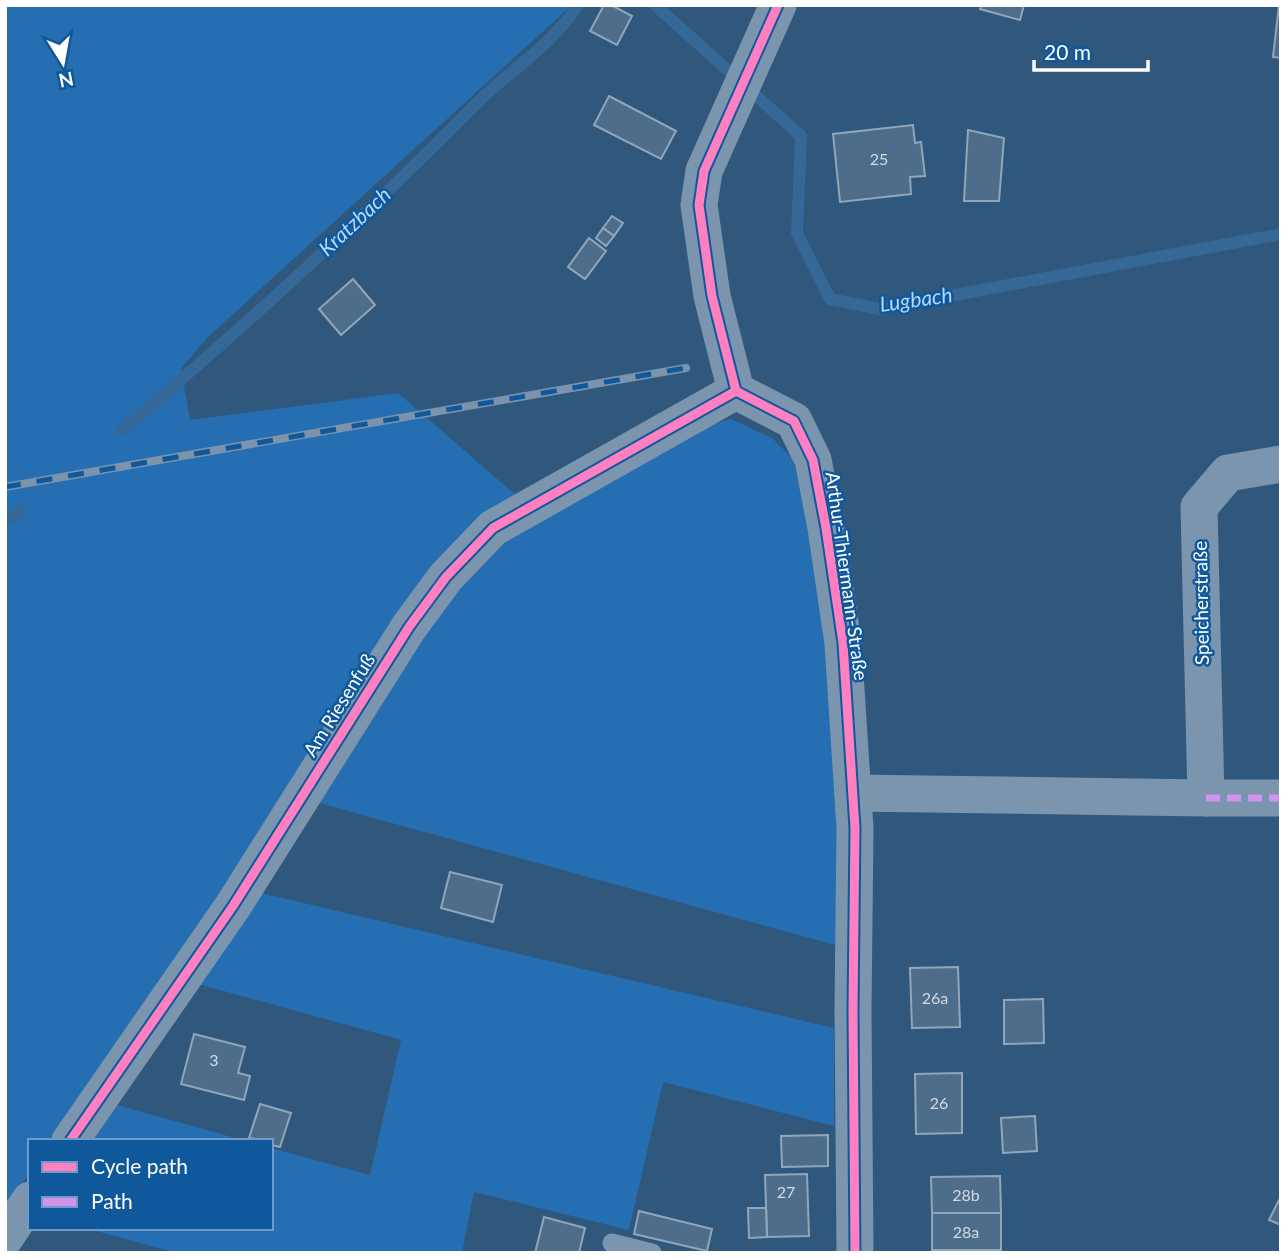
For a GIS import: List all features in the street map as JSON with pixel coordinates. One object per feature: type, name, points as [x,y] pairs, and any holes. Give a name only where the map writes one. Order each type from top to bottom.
[{"type":"street","points":[[736,391],[712,296],[699,205],[704,171],[778,5]]},
{"type":"street","name":"Arthur-Thiermann-Straße","points":[[736,391],[794,421],[813,460],[827,528],[843,643],[853,793],[855,1253]]},
{"type":"street","name":"Am Riesenfuß","points":[[72,1139],[233,906],[409,627],[446,577],[493,528],[736,391]]},
{"type":"street","name":"Speicherstraße","points":[[1206,798],[1199,507],[1228,473],[1281,464]]},
{"type":"street","points":[[853,793],[1281,798]]},
{"type":"street","points":[[5,1238],[28,1203]]},
{"type":"lane","points":[[611,1243],[652,1253]]},
{"type":"shaded area","points":[[5,5],[572,5],[208,337],[181,369],[190,420],[398,393],[517,496],[216,900],[53,1139],[28,1139],[28,1176],[5,1209]]},
{"type":"shaded area","points":[[731,419],[772,438],[792,458],[808,517],[827,642],[842,818],[835,945],[319,803],[424,629],[492,544],[700,427]]},
{"type":"shaded area","points":[[257,892],[834,1028],[834,1126],[663,1082],[629,1230],[474,1192],[462,1253],[177,1253],[92,1230],[273,1230],[273,1149],[370,1175],[401,1040],[195,983]]},
{"type":"shaded area","points":[[110,1103],[239,1139],[85,1139]]},
{"type":"building","points":[[604,5],[611,5],[632,16],[617,45],[590,31]]},
{"type":"building","points":[[982,5],[1024,5],[1020,20],[980,9]]},
{"type":"building","points":[[1281,5],[1281,58],[1273,57]]},
{"type":"building","points":[[609,96],[676,131],[661,159],[594,125]]},
{"type":"building","points":[[913,125],[915,143],[921,142],[925,176],[910,177],[911,194],[840,202],[833,134]]},
{"type":"building","points":[[968,130],[1004,138],[999,201],[964,201]]},
{"type":"building","points":[[612,216],[623,223],[614,236],[603,228]]},
{"type":"building","points":[[603,228],[614,236],[606,246],[596,238]]},
{"type":"building","points":[[589,238],[606,251],[585,279],[568,267]]},
{"type":"building","points":[[353,279],[375,305],[341,335],[319,309]]},
{"type":"building","points":[[450,872],[502,885],[493,922],[441,908]]},
{"type":"building","points":[[958,967],[960,1027],[912,1028],[910,968]]},
{"type":"building","points":[[1043,999],[1044,1043],[1004,1044],[1004,1000]]},
{"type":"building","points":[[194,1034],[245,1047],[238,1073],[250,1076],[244,1100],[181,1084]]},
{"type":"building","points":[[962,1073],[962,1133],[916,1134],[915,1074]]},
{"type":"building","points":[[260,1104],[291,1113],[280,1147],[273,1145],[273,1139],[249,1138]]},
{"type":"building","points":[[1035,1116],[1037,1151],[1003,1153],[1001,1118]]},
{"type":"building","points":[[828,1135],[828,1166],[782,1167],[781,1136]]},
{"type":"building","points":[[807,1174],[809,1236],[767,1237],[765,1175]]},
{"type":"building","points":[[1000,1176],[1001,1213],[932,1213],[931,1177]]},
{"type":"building","points":[[1281,1196],[1281,1225],[1269,1220]]},
{"type":"building","points":[[748,1208],[766,1208],[767,1237],[749,1238]]},
{"type":"building","points":[[639,1211],[712,1229],[707,1251],[634,1234]]},
{"type":"building","points":[[932,1213],[1001,1213],[1001,1250],[932,1250]]},
{"type":"building","points":[[544,1217],[585,1228],[579,1253],[535,1253]]},
{"type":"waterway","name":"Kratzbach","points":[[122,430],[304,270],[479,101],[557,32],[578,5]]},
{"type":"waterway","name":"Lugbach","points":[[655,5],[801,136],[797,233],[830,299],[880,309],[1281,234]]},
{"type":"waterway","name":"Kratzbach","points":[[5,521],[20,511]]},
{"type":"railway","points":[[5,487],[686,368]]},
{"type":"marked path","points":[[1206,798],[1281,798]]},
{"type":"cycle path","points":[[778,5],[704,171],[699,205],[712,296],[736,391],[794,421],[813,460],[826,528],[843,643],[855,828],[855,1253]]},
{"type":"cycle path","points":[[71,1139],[233,906],[409,627],[446,577],[493,528],[736,391]]}]
